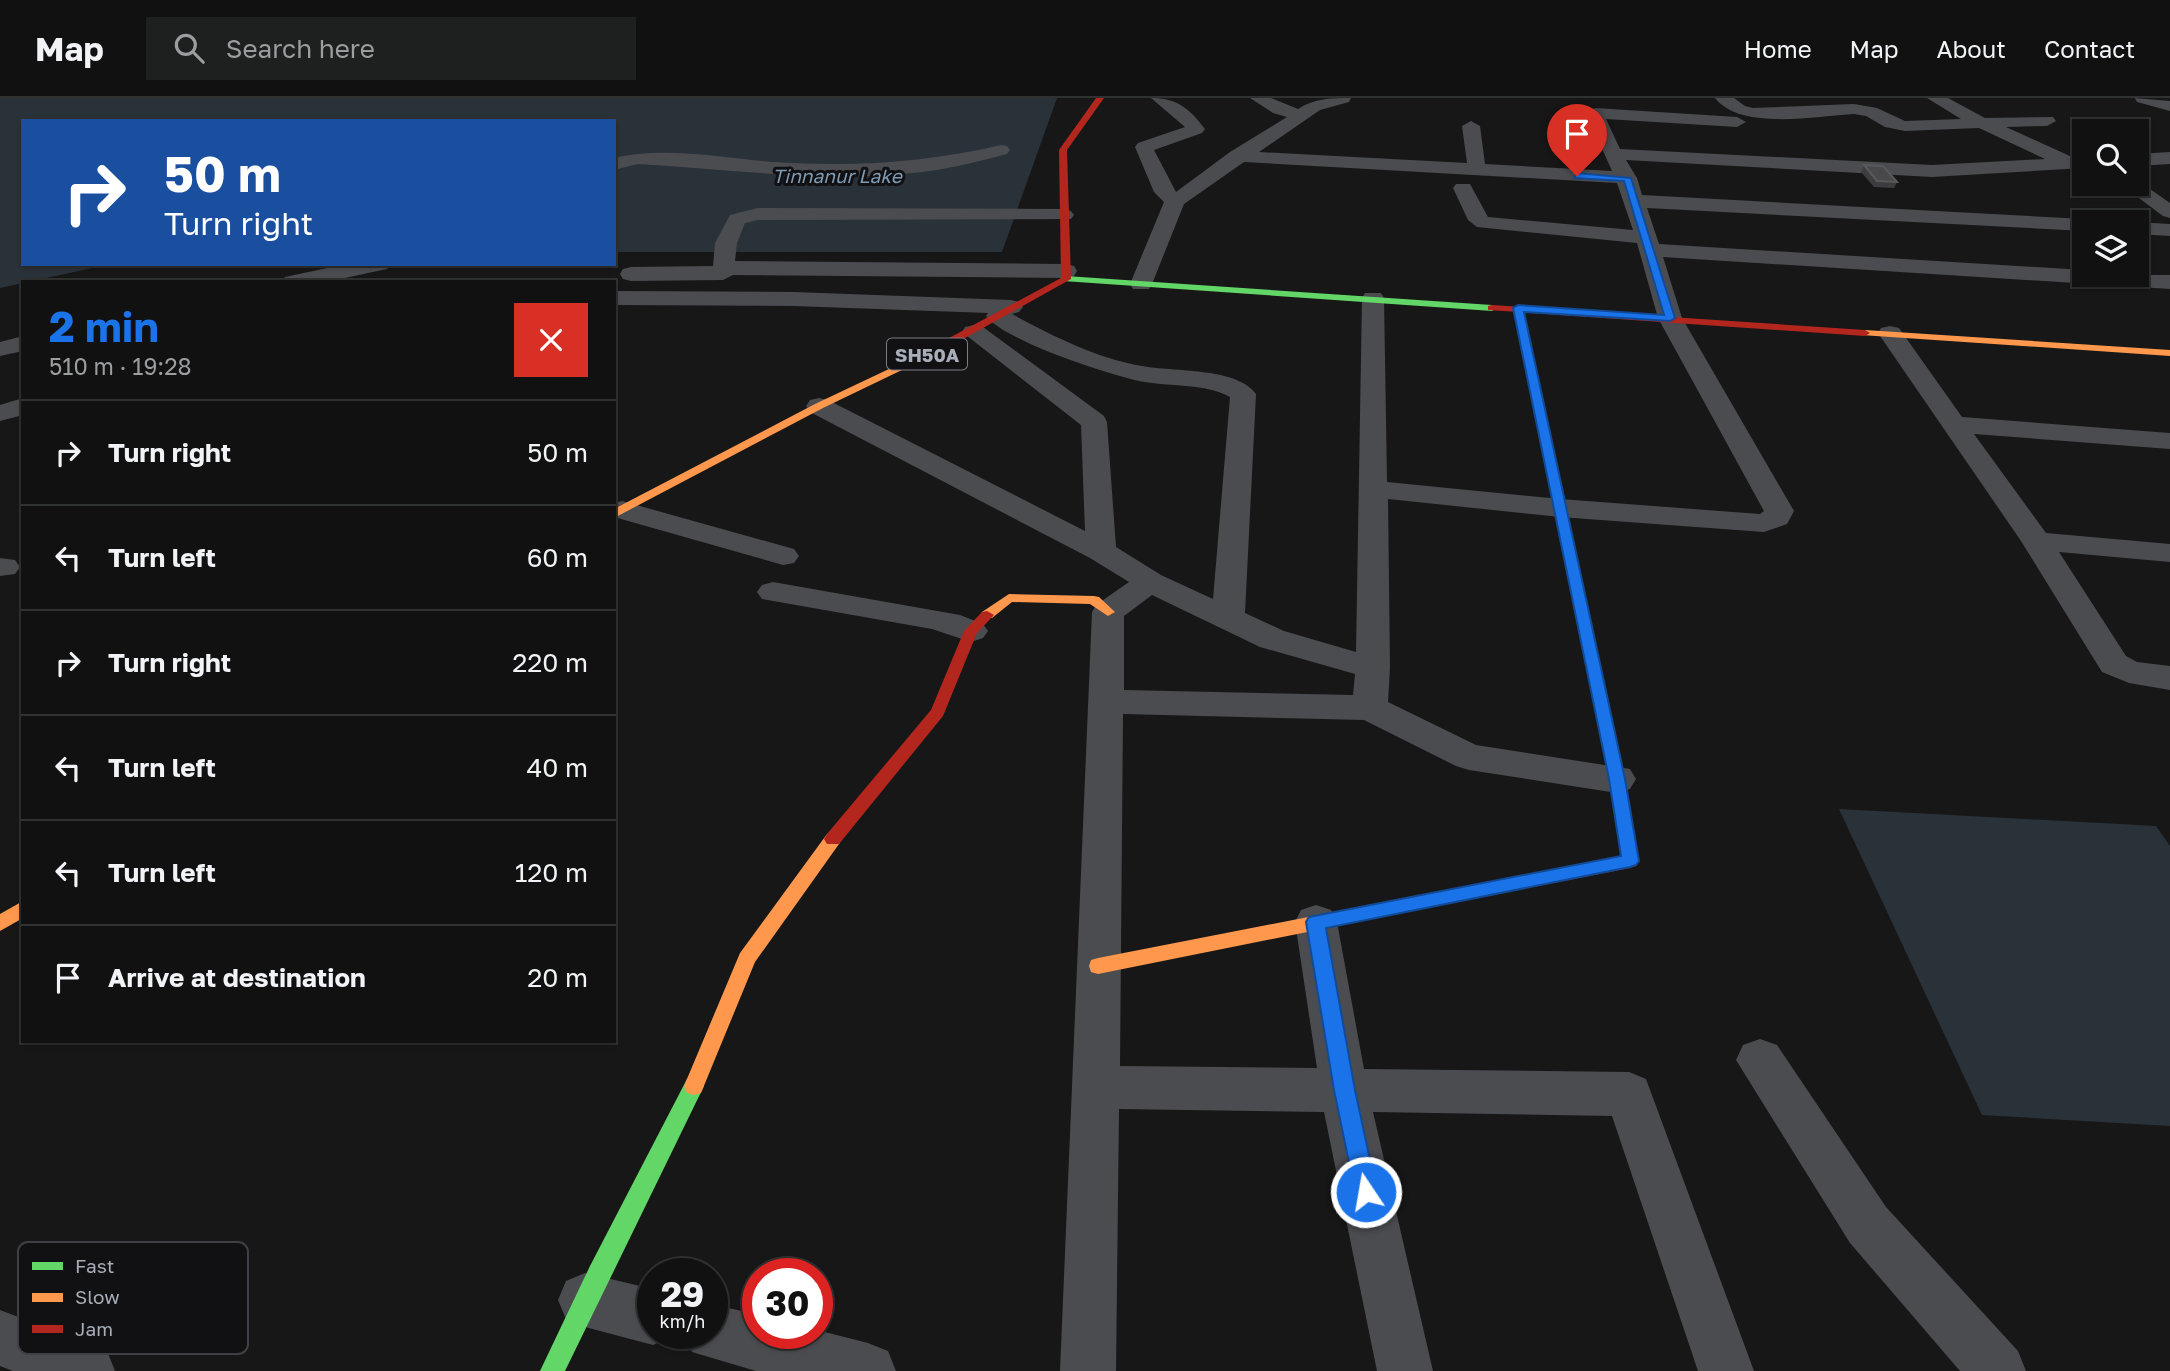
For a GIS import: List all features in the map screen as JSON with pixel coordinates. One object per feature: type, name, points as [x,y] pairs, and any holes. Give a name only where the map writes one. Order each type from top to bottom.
[{"type":"street","points":[[1066,275],[1063,150],[1100,98]]},
{"type":"street","points":[[1159,98],[1181,113],[1196,129],[1144,147],[1164,192],[1175,201]]},
{"type":"street","points":[[1258,98],[1279,109],[1300,115]]},
{"type":"street","points":[[1142,284],[1175,201],[1237,156],[1314,106],[1343,98]]},
{"type":"street","points":[[1723,98],[1739,110],[1754,113],[1854,109],[1871,112],[1891,123],[1905,126],[2047,121]]},
{"type":"street","points":[[1935,98],[1982,123],[2072,161]]},
{"type":"street","points":[[2143,98],[2170,106]]},
{"type":"street","points":[[1373,489],[1560,508],[1764,523],[1776,518],[1779,511],[1670,318],[1627,178],[1595,113],[1737,122]]},
{"type":"street","points":[[1471,126],[1477,171]]},
{"type":"street","points":[[616,164],[638,158],[864,172],[971,158],[1001,150]]},
{"type":"street","points":[[1615,154],[1932,171],[2072,163]]},
{"type":"street","points":[[1237,156],[1627,178]]},
{"type":"street","points":[[2149,159],[2170,158]]},
{"type":"street","points":[[1463,188],[1478,220],[1484,223],[1648,243],[2170,282]]},
{"type":"street","points":[[2147,196],[2170,212]]},
{"type":"street","points":[[1635,201],[2072,224]]},
{"type":"street","points":[[631,274],[723,273],[726,243],[737,219],[744,216],[820,213],[1064,215]]},
{"type":"street","points":[[2149,229],[2170,230]]},
{"type":"street","points":[[303,280],[369,266]]},
{"type":"street","points":[[723,268],[1066,275],[1142,284],[2170,353]]},
{"type":"street","name":"SH50A","points":[[618,512],[819,406],[974,332],[1066,275]]},
{"type":"street","points":[[616,298],[794,299],[1004,312],[1029,333],[1111,365],[1144,374],[1233,387],[1243,394],[1228,619]]},
{"type":"street","points":[[1370,708],[1373,668],[1373,298]]},
{"type":"street","points":[[1098,966],[1630,861],[1617,779],[1518,308]]},
{"type":"street","points":[[974,332],[1094,422],[1101,551]]},
{"type":"street","points":[[1890,333],[2036,541],[2114,664],[2129,672],[2170,678]]},
{"type":"street","points":[[0,349],[21,344]]},
{"type":"street","points":[[819,406],[1101,551],[1150,582],[1228,619],[1272,639],[1373,668]]},
{"type":"street","points":[[0,413],[21,407]]},
{"type":"street","points":[[1954,424],[2170,441]]},
{"type":"street","points":[[618,512],[783,556]]},
{"type":"street","points":[[2036,541],[2170,552]]},
{"type":"street","points":[[1108,612],[1150,582]]},
{"type":"street","points":[[773,592],[932,619],[960,625],[971,631]]},
{"type":"street","points":[[552,1371],[585,1300],[686,1105],[747,958],[833,839],[938,712],[971,631],[983,623],[999,601],[1009,598],[1094,600],[1108,612]]},
{"type":"street","points":[[1088,1371],[1108,612]]},
{"type":"street","points":[[1106,702],[1370,708],[1469,757],[1617,779]]},
{"type":"street","points":[[0,923],[21,909]]},
{"type":"street","points":[[1315,922],[1344,1090],[1405,1371]]},
{"type":"street","points":[[1760,1060],[1868,1225],[1998,1371]]},
{"type":"street","points":[[1096,1087],[1629,1094],[1726,1371]]},
{"type":"street","points":[[585,1300],[637,1313]]},
{"type":"street","points":[[728,1336],[868,1371]]},
{"type":"street","points":[[0,1338],[18,1345]]},
{"type":"street","points":[[43,1354],[88,1371]]},
{"type":"water","name":"Tinnanur Lake","points":[[0,98],[1057,98],[1002,252],[616,252],[616,119],[21,119],[21,266],[102,266],[37,280],[21,280],[21,283],[0,288]]},
{"type":"water","points":[[1839,809],[2156,826],[2170,846],[2170,1126],[1982,1115]]},
{"type":"building","points":[[1864,165],[1883,166],[1897,182],[1877,181]]},
{"type":"traffic: fast","points":[[1066,279],[1492,308]]},
{"type":"traffic: fast","points":[[552,1371],[694,1086]]},
{"type":"traffic: slow","points":[[1518,308],[1558,498]]},
{"type":"traffic: slow","points":[[1865,333],[2170,353]]},
{"type":"traffic: slow","points":[[616,513],[819,406],[927,354]]},
{"type":"traffic: slow","points":[[987,615],[1009,598],[1094,600],[1108,612]]},
{"type":"traffic: slow","points":[[694,1086],[747,958],[833,839]]},
{"type":"traffic: slow","points":[[1098,966],[1472,892]]},
{"type":"traffic: slow","points":[[0,924],[21,909]]},
{"type":"traffic: jam","points":[[927,354],[1066,279],[1063,150],[1100,98]]},
{"type":"traffic: jam","points":[[1492,308],[1865,333]]},
{"type":"traffic: jam","points":[[1472,892],[1630,861],[1617,779],[1558,498]]},
{"type":"traffic: jam","points":[[833,839],[938,712],[971,631],[987,615]]},
{"type":"route","points":[[1366,1192],[1344,1090],[1315,922],[1630,861],[1617,779],[1518,308],[1670,318],[1627,178],[1577,176]]}]
